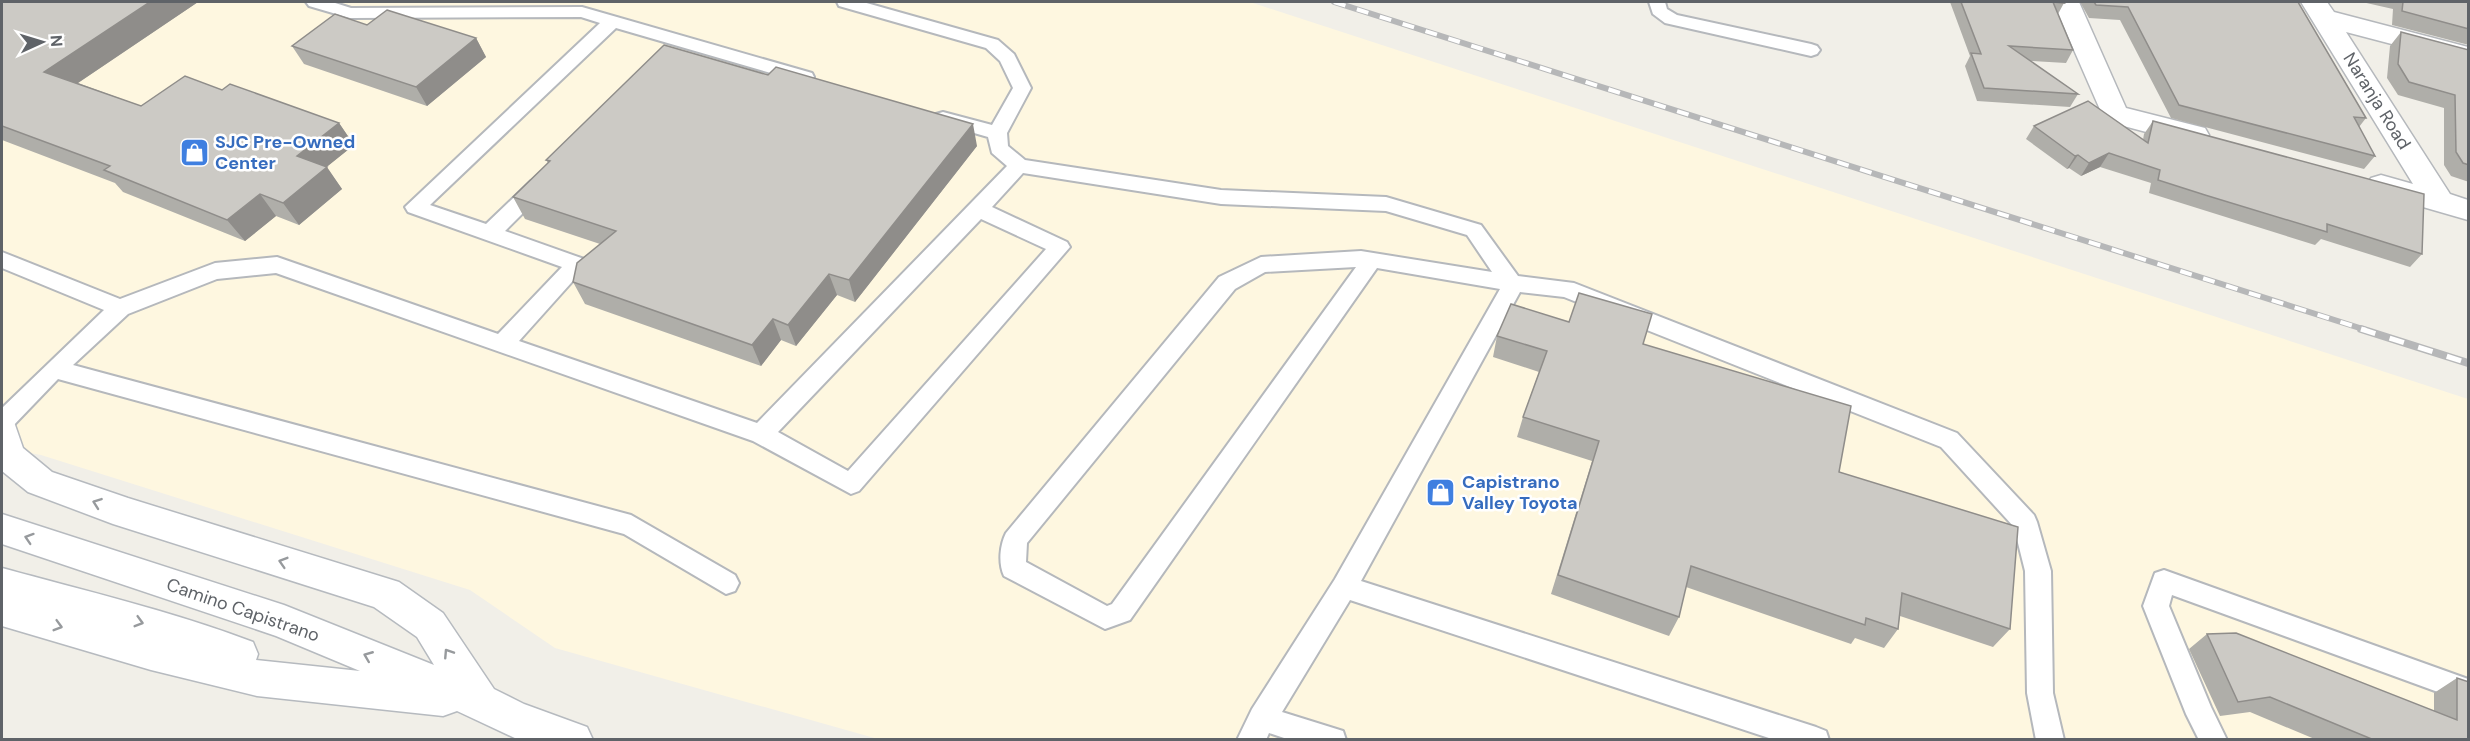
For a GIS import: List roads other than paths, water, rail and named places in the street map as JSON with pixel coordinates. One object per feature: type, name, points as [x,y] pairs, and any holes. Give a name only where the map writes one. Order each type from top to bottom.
[{"type":"main road","points":[[2066,2],[2115,114],[2219,142]]},
{"type":"main road","points":[[2319,10],[2469,55]]},
{"type":"main road","name":"Naranja Road","points":[[2319,10],[2439,201]]},
{"type":"main road","points":[[2358,179],[2469,210]]},
{"type":"main road","points":[[2,432],[7,455],[40,482],[126,513],[386,594],[430,625],[480,702]]},
{"type":"main road","name":"Camino Capistrano","points":[[2,529],[285,622],[480,702],[514,719],[573,740]]},
{"type":"main road","points":[[2,584],[157,627],[340,687]]},
{"type":"main road","name":"Camino Capistrano","points":[[2,610],[151,653],[257,678],[480,702]]},
{"type":"lane","points":[[315,2],[350,13],[582,12],[818,81]]},
{"type":"lane","points":[[845,2],[992,44],[1008,58],[1022,88],[996,134],[999,148],[1019,166],[1221,197],[1386,204],[1474,230],[1513,285]]},
{"type":"lane","points":[[1658,2],[1657,6],[1662,14],[1671,19],[1811,50]]},
{"type":"lane","points":[[502,344],[577,264],[415,207],[613,21]]},
{"type":"lane","points":[[668,58],[684,42]]},
{"type":"lane","points":[[930,114],[996,134]]},
{"type":"lane","points":[[761,434],[1019,166]]},
{"type":"lane","points":[[490,233],[549,175]]},
{"type":"lane","points":[[2,422],[54,369],[120,308],[215,271],[277,265],[761,434],[851,484],[1060,247],[978,209]]},
{"type":"lane","points":[[2,260],[120,308]]},
{"type":"lane","points":[[1372,260],[1121,612],[1105,618],[1013,568],[1015,540],[1227,283],[1261,265],[1372,260],[1435,268],[1513,285],[1566,289],[1949,440],[2025,522],[2038,571],[2040,693],[2050,740]]},
{"type":"lane","points":[[1333,740],[1256,729],[1344,587],[1513,285]]},
{"type":"lane","points":[[54,369],[631,525],[726,583]]},
{"type":"lane","points":[[2214,740],[2200,714],[2156,606],[2164,581],[2469,691]]},
{"type":"lane","points":[[1344,587],[1816,740]]},
{"type":"railway","points":[[1334,2],[2366,330]]},
{"type":"railway","points":[[2361,329],[2468,363]]},
{"type":"place","name":"SJC Pre-Owned Center","points":[[194,152]]},
{"type":"place","name":"Capistrano Valley Toyota","points":[[1441,492]]}]
